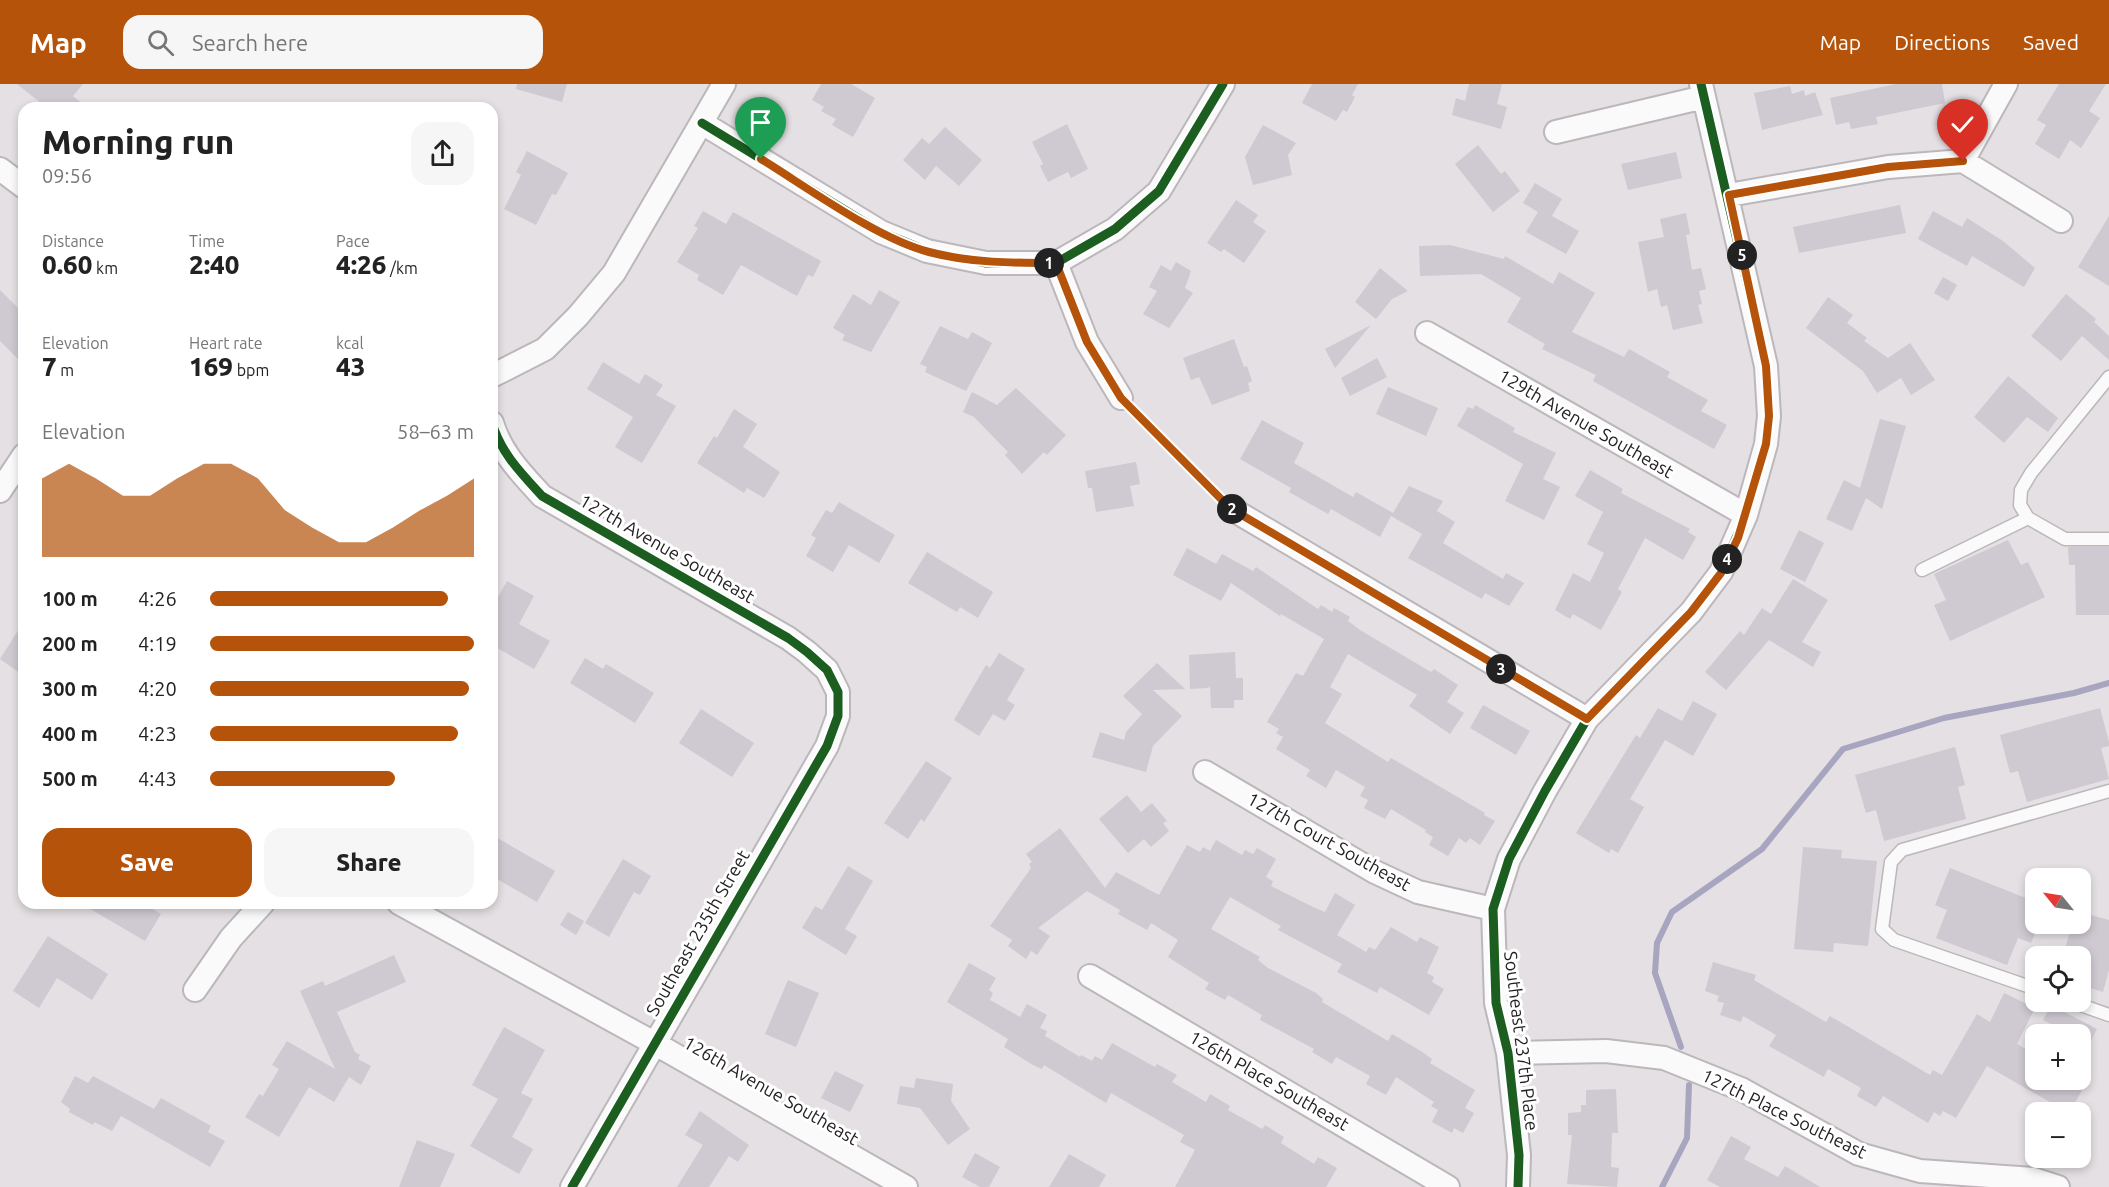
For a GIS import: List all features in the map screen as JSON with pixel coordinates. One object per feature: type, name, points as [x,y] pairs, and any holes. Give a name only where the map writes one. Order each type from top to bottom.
[{"type":"street","points":[[498,373],[545,349],[578,316],[614,273],[724,84]]},
{"type":"street","points":[[702,123],[881,232],[927,251],[986,263],[1056,263],[1115,229],[1159,191],[1223,84]]},
{"type":"street","points":[[1963,161],[2006,84]]},
{"type":"street","points":[[1556,132],[1703,91]]},
{"type":"street","name":"Southeast 237th Place","points":[[1518,1187],[1519,1155],[1508,1053],[1496,1003],[1492,909],[1509,859],[1587,719],[1691,612],[1721,573],[1746,514],[1766,444],[1769,416],[1766,366],[1729,195],[1703,91]]},
{"type":"street","points":[[1729,195],[1888,167],[1963,161],[2061,221]]},
{"type":"street","points":[[0,170],[18,184]]},
{"type":"street","points":[[1056,263],[1087,342],[1121,398]]},
{"type":"street","name":"129th Avenue Southeast","points":[[1427,333],[1746,514]]},
{"type":"street","name":"127th Avenue Southeast","points":[[498,440],[514,465],[542,496],[788,638],[827,670],[838,692]]},
{"type":"street","points":[[0,491],[18,464]]},
{"type":"street","points":[[1230,508],[1587,719]]},
{"type":"street","name":"Southeast 235th Street","points":[[572,1187],[827,746],[838,716],[838,692]]},
{"type":"street","name":"127th Court Southeast","points":[[1204,772],[1375,872],[1418,892],[1492,909]]},
{"type":"street","points":[[195,990],[231,938],[258,909]]},
{"type":"street","name":"126th Avenue Southeast","points":[[410,909],[654,1043],[906,1187]]},
{"type":"street","name":"126th Place Southeast","points":[[1090,976],[1448,1187]]},
{"type":"street","name":"127th Place Southeast","points":[[1508,1053],[1606,1051],[1664,1058],[1741,1089],[1859,1154],[1920,1171],[2033,1179],[2058,1187]]},
{"type":"lane","points":[[2109,377],[2031,473],[2021,490],[2020,504],[2028,518],[2065,539],[2109,539]]},
{"type":"lane","points":[[1922,570],[2028,518]]},
{"type":"lane","points":[[2025,985],[1894,940],[1882,929],[1891,862],[1902,850],[2109,791]]},
{"type":"lane","points":[[2091,1009],[2109,1015]]},
{"type":"path","points":[[1121,398],[1230,508]]},
{"type":"building","points":[[17,84],[83,84],[73,96],[80,102],[40,102]]},
{"type":"building","points":[[517,84],[567,84],[562,102],[516,89]]},
{"type":"building","points":[[821,84],[851,84],[875,98],[853,137],[832,125],[836,119],[821,111],[824,107],[812,100]]},
{"type":"building","points":[[1312,84],[1358,84],[1352,95],[1355,97],[1347,112],[1343,110],[1336,121],[1302,103]]},
{"type":"building","points":[[1469,84],[1502,84],[1497,104],[1507,107],[1501,129],[1452,115],[1456,98],[1465,101]]},
{"type":"building","points":[[1896,84],[1942,84],[1945,103],[1876,117],[1878,124],[1851,129],[1849,122],[1836,125],[1830,98]]},
{"type":"building","points":[[2059,84],[2106,84],[2089,111],[2100,118],[2081,148],[2070,140],[2059,159],[2035,144],[2046,125],[2037,120]]},
{"type":"building","points":[[1790,86],[1792,94],[1804,90],[1805,96],[1815,92],[1823,115],[1762,130],[1754,93]]},
{"type":"building","points":[[1067,124],[1088,169],[1071,178],[1068,172],[1048,182],[1040,166],[1043,164],[1032,142]]},
{"type":"building","points":[[1263,125],[1296,143],[1288,155],[1292,175],[1253,185],[1245,157]]},
{"type":"building","points":[[945,127],[982,160],[959,186],[936,166],[925,180],[903,160],[922,138],[929,144]]},
{"type":"building","points":[[1478,145],[1501,174],[1505,171],[1520,191],[1493,212],[1455,164]]},
{"type":"building","points":[[527,151],[568,173],[556,195],[552,194],[536,225],[504,209],[521,175],[516,172]]},
{"type":"building","points":[[1676,152],[1682,178],[1628,190],[1621,164]]},
{"type":"building","points":[[1535,183],[1562,199],[1552,216],[1579,231],[1566,254],[1526,232],[1538,212],[1523,203]]},
{"type":"building","points":[[1236,200],[1258,215],[1253,222],[1266,231],[1244,263],[1224,249],[1221,252],[1207,243]]},
{"type":"building","points":[[1900,205],[1906,233],[1799,253],[1793,227]]},
{"type":"building","points":[[703,211],[726,224],[733,212],[821,261],[813,277],[808,275],[797,296],[741,265],[723,295],[697,280],[699,275],[677,262],[698,228],[694,226]]},
{"type":"building","points":[[1933,211],[1962,227],[1967,218],[2003,241],[2035,268],[2024,287],[1972,256],[1967,266],[1918,239]]},
{"type":"building","points":[[1686,213],[1690,234],[1686,235],[1692,270],[1701,268],[1706,289],[1699,291],[1702,304],[1698,305],[1703,323],[1673,330],[1667,305],[1661,307],[1657,289],[1648,292],[1638,242],[1664,237],[1660,219]]},
{"type":"building","points":[[2109,216],[2109,286],[2078,267]]},
{"type":"building","points":[[1450,245],[1504,259],[1505,256],[1553,284],[1559,272],[1595,293],[1572,332],[1624,357],[1629,349],[1670,372],[1667,377],[1708,400],[1701,411],[1727,425],[1714,449],[1593,381],[1596,375],[1542,349],[1545,344],[1507,322],[1521,298],[1481,274],[1420,276],[1419,246]]},
{"type":"building","points":[[1176,262],[1191,271],[1185,288],[1193,293],[1169,328],[1143,314],[1157,291],[1149,287],[1161,265],[1171,271]]},
{"type":"building","points":[[1380,268],[1408,291],[1392,299],[1376,319],[1355,302]]},
{"type":"building","points":[[1943,277],[1957,285],[1948,301],[1934,293]]},
{"type":"building","points":[[0,290],[18,308],[18,359],[0,341]]},
{"type":"building","points":[[879,290],[900,302],[871,352],[842,340],[845,335],[833,328],[853,294],[871,305]]},
{"type":"building","points":[[2066,294],[2096,319],[2094,322],[2109,336],[2109,360],[2082,336],[2061,361],[2031,336]]},
{"type":"building","points":[[1828,297],[1853,315],[1847,323],[1867,338],[1864,341],[1888,358],[1910,343],[1935,380],[1911,395],[1901,378],[1877,393],[1863,371],[1806,328]]},
{"type":"building","points":[[1371,325],[1335,368],[1325,349]]},
{"type":"building","points":[[940,326],[968,339],[972,332],[992,343],[966,391],[925,372],[927,367],[920,364]]},
{"type":"building","points":[[1234,339],[1244,367],[1247,366],[1252,381],[1248,383],[1250,391],[1212,405],[1199,377],[1191,380],[1183,358]]},
{"type":"building","points":[[1377,358],[1387,377],[1350,396],[1341,378]]},
{"type":"building","points":[[603,362],[639,384],[645,374],[663,385],[656,395],[676,406],[642,463],[615,447],[633,417],[587,389]]},
{"type":"building","points":[[2008,376],[2058,418],[2048,432],[2027,417],[2004,443],[1974,417]]},
{"type":"building","points":[[1388,387],[1438,408],[1426,436],[1376,414]]},
{"type":"building","points":[[1016,388],[1066,435],[1047,455],[1044,452],[1022,474],[1005,455],[1008,452],[974,417],[963,412],[972,392],[997,405]]},
{"type":"building","points":[[1475,405],[1515,428],[1513,432],[1556,453],[1543,479],[1560,487],[1544,520],[1505,501],[1523,464],[1457,426],[1468,407],[1473,409]]},
{"type":"building","points":[[734,409],[757,424],[743,447],[780,472],[764,498],[747,488],[744,493],[697,463],[714,436],[717,438]]},
{"type":"building","points":[[1880,419],[1906,426],[1882,509],[1866,498],[1852,531],[1826,519],[1844,480],[1860,488]]},
{"type":"building","points":[[1262,420],[1304,443],[1294,463],[1353,497],[1356,492],[1393,513],[1409,486],[1443,501],[1437,511],[1455,522],[1443,543],[1503,579],[1506,573],[1524,583],[1509,606],[1485,593],[1482,599],[1408,558],[1422,534],[1391,516],[1380,537],[1331,509],[1328,514],[1289,492],[1291,488],[1240,459]]},
{"type":"building","points":[[1136,462],[1140,484],[1130,486],[1134,506],[1096,512],[1092,488],[1088,488],[1085,471]]},
{"type":"building","points":[[1590,470],[1623,489],[1621,493],[1690,529],[1688,532],[1696,537],[1683,560],[1645,538],[1618,589],[1622,592],[1601,630],[1573,614],[1570,619],[1555,610],[1573,573],[1590,582],[1604,553],[1587,544],[1603,512],[1575,496]]},
{"type":"building","points":[[839,502],[895,535],[879,563],[849,545],[833,572],[806,556],[816,538],[811,535],[826,510],[832,513]]},
{"type":"building","points":[[1799,530],[1824,543],[1805,582],[1780,569]]},
{"type":"building","points":[[2008,540],[2021,565],[2028,562],[2045,597],[1950,641],[1934,605],[1946,600],[1934,574]]},
{"type":"building","points":[[2068,547],[2109,547],[2109,615],[2076,615],[2075,565],[2069,565]]},
{"type":"building","points":[[1187,548],[1216,564],[1222,554],[1253,571],[1256,567],[1318,609],[1321,605],[1332,612],[1334,608],[1350,617],[1348,621],[1360,630],[1431,672],[1434,669],[1458,685],[1447,702],[1464,713],[1450,734],[1409,706],[1417,695],[1348,654],[1330,687],[1342,694],[1325,723],[1388,762],[1391,758],[1485,813],[1484,815],[1495,821],[1480,845],[1470,838],[1466,843],[1459,838],[1448,856],[1429,845],[1433,837],[1425,832],[1426,830],[1391,809],[1385,819],[1364,808],[1368,800],[1360,796],[1365,787],[1336,770],[1326,788],[1306,776],[1310,770],[1276,749],[1283,737],[1276,733],[1279,729],[1267,722],[1296,673],[1303,676],[1324,639],[1281,614],[1280,616],[1231,583],[1221,601],[1173,575]]},
{"type":"building","points":[[927,552],[993,592],[978,618],[960,607],[957,612],[908,583]]},
{"type":"building","points":[[1793,579],[1828,600],[1802,642],[1821,652],[1813,667],[1769,640],[1726,690],[1705,672],[1740,631],[1744,635],[1762,608],[1771,614]]},
{"type":"building","points":[[507,581],[534,596],[519,624],[550,641],[534,669],[498,648],[498,597]]},
{"type":"building","points":[[18,630],[18,672],[0,659]]},
{"type":"building","points":[[1235,652],[1236,678],[1243,678],[1243,700],[1234,700],[1234,708],[1211,708],[1210,686],[1190,689],[1189,655]]},
{"type":"building","points":[[999,653],[1025,669],[1007,700],[1015,705],[1005,721],[993,714],[979,736],[954,720],[986,665],[990,668]]},
{"type":"building","points":[[585,658],[603,669],[606,664],[654,693],[635,723],[570,683]]},
{"type":"building","points":[[1157,663],[1185,689],[1153,690],[1182,716],[1153,746],[1146,772],[1092,757],[1100,732],[1124,740],[1126,732],[1142,714],[1123,696]]},
{"type":"building","points":[[1693,701],[1717,714],[1693,756],[1665,740],[1630,799],[1644,807],[1618,853],[1611,849],[1609,853],[1576,833],[1636,735],[1640,738],[1658,708],[1682,721]]},
{"type":"building","points":[[1483,705],[1530,731],[1516,755],[1470,728]]},
{"type":"building","points":[[2100,708],[2109,742],[2109,746],[2101,748],[2109,779],[2027,802],[2018,771],[2010,773],[2000,735]]},
{"type":"building","points":[[701,709],[754,743],[732,777],[679,743]]},
{"type":"building","points":[[1955,747],[1965,785],[1958,787],[1966,819],[1884,841],[1876,810],[1866,813],[1855,775]]},
{"type":"building","points":[[926,761],[952,778],[924,822],[921,819],[908,839],[884,823]]},
{"type":"building","points":[[1127,795],[1141,812],[1152,803],[1167,821],[1163,823],[1169,831],[1151,847],[1144,839],[1128,853],[1099,819]]},
{"type":"building","points":[[1060,828],[1105,888],[1116,872],[1159,895],[1187,845],[1200,852],[1203,847],[1210,851],[1216,840],[1242,855],[1245,850],[1253,854],[1257,848],[1276,859],[1266,877],[1273,881],[1271,886],[1315,908],[1325,912],[1335,893],[1355,905],[1337,935],[1366,952],[1369,947],[1375,950],[1391,927],[1417,942],[1420,937],[1439,947],[1427,973],[1434,977],[1432,982],[1444,989],[1429,1015],[1380,987],[1377,993],[1337,972],[1342,964],[1278,930],[1281,926],[1230,897],[1211,929],[1260,957],[1258,960],[1268,968],[1316,993],[1323,999],[1322,1002],[1388,1041],[1392,1034],[1421,1051],[1432,1059],[1430,1063],[1475,1090],[1465,1108],[1474,1113],[1463,1133],[1454,1128],[1452,1133],[1432,1122],[1438,1110],[1431,1106],[1434,1102],[1396,1077],[1386,1095],[1366,1084],[1370,1076],[1336,1057],[1332,1064],[1312,1052],[1314,1049],[1260,1020],[1262,1015],[1228,995],[1225,1000],[1205,989],[1209,983],[1168,957],[1178,940],[1151,923],[1147,930],[1118,914],[1120,910],[1087,891],[1038,928],[1050,936],[1037,955],[1031,951],[1026,959],[1008,946],[1012,940],[990,926],[1031,868],[1029,864],[1032,862],[1026,854]]},
{"type":"building","points":[[498,838],[555,871],[537,902],[498,879]]},
{"type":"building","points":[[1803,847],[1842,850],[1841,858],[1877,861],[1868,946],[1834,943],[1833,952],[1794,949]]},
{"type":"building","points":[[623,859],[651,876],[640,895],[634,892],[609,937],[585,923]]},
{"type":"building","points":[[848,866],[873,881],[845,929],[857,936],[846,955],[802,928],[815,906],[822,910]]},
{"type":"building","points":[[1950,868],[2025,898],[2025,934],[2035,934],[2031,943],[2018,938],[2007,965],[1936,938],[1947,910],[1935,905]]},
{"type":"building","points":[[90,909],[152,909],[161,914],[145,941]]},
{"type":"building","points":[[568,912],[584,921],[576,935],[560,925]]},
{"type":"building","points":[[2091,915],[2109,920],[2109,970],[2103,992],[2091,988],[2091,946],[2066,946],[2069,934],[2091,934]]},
{"type":"building","points":[[48,936],[108,974],[92,1000],[57,978],[39,1008],[13,991]]},
{"type":"building","points":[[394,955],[406,982],[337,1012],[355,1052],[360,1055],[358,1059],[371,1066],[361,1085],[349,1077],[334,1102],[309,1087],[279,1137],[245,1117],[259,1094],[263,1096],[279,1069],[272,1065],[287,1041],[335,1069],[300,991],[323,981],[325,986]]},
{"type":"building","points":[[1713,962],[1756,975],[1754,980],[1826,1022],[1830,1016],[1930,1075],[1933,1070],[1942,1075],[1977,1014],[1990,1022],[2004,993],[2025,1003],[2025,1012],[2033,1012],[2017,1044],[2025,1049],[2025,1088],[1987,1066],[1956,1118],[1943,1111],[1940,1116],[1934,1112],[1928,1123],[1883,1096],[1876,1107],[1857,1096],[1861,1088],[1828,1069],[1824,1077],[1769,1046],[1776,1035],[1743,1016],[1741,1022],[1720,1015],[1724,1003],[1717,1001],[1719,996],[1705,991]]},
{"type":"building","points":[[969,963],[996,978],[989,990],[993,993],[990,1000],[1020,1017],[1027,1004],[1047,1015],[1040,1028],[1047,1031],[1045,1036],[1080,1057],[1081,1055],[1092,1061],[1095,1056],[1102,1060],[1112,1043],[1155,1067],[1157,1064],[1177,1075],[1172,1082],[1206,1102],[1210,1094],[1230,1106],[1228,1110],[1262,1129],[1265,1125],[1284,1137],[1281,1143],[1314,1164],[1318,1157],[1337,1168],[1326,1187],[1175,1187],[1195,1150],[1180,1142],[1184,1135],[1111,1093],[1106,1103],[1044,1065],[1042,1069],[1033,1065],[1004,1047],[1008,1039],[947,1002]]},
{"type":"building","points":[[788,980],[819,993],[796,1047],[765,1034]]},
{"type":"building","points":[[2047,1012],[2064,1012],[2087,1024],[2051,1024],[2043,1020]]},
{"type":"building","points":[[2091,1026],[2097,1029],[2091,1040]]},
{"type":"building","points":[[504,1027],[545,1050],[521,1093],[533,1099],[512,1137],[533,1149],[519,1174],[470,1146],[498,1099],[472,1085]]},
{"type":"building","points":[[835,1071],[864,1085],[850,1112],[821,1098]]},
{"type":"building","points":[[75,1076],[88,1083],[93,1076],[154,1109],[161,1098],[211,1126],[208,1132],[225,1141],[210,1167],[121,1116],[112,1131],[94,1122],[93,1125],[69,1112],[70,1109],[61,1102]]},
{"type":"building","points":[[916,1078],[953,1084],[951,1101],[970,1129],[948,1145],[920,1108],[897,1104],[900,1086],[914,1088]]},
{"type":"building","points":[[1616,1089],[1618,1133],[1612,1133],[1611,1167],[1619,1168],[1617,1187],[1567,1184],[1572,1135],[1568,1135],[1568,1113],[1581,1112],[1581,1105],[1586,1105],[1586,1090]]},
{"type":"building","points":[[2029,1090],[2082,1090],[2075,1102],[2050,1102]]},
{"type":"building","points":[[700,1111],[749,1145],[738,1162],[729,1156],[709,1187],[677,1187],[703,1145],[685,1135]]},
{"type":"building","points":[[1731,1136],[1751,1147],[1744,1159],[1778,1177],[1785,1166],[1820,1187],[1720,1187],[1707,1180]]},
{"type":"building","points":[[417,1140],[455,1154],[440,1187],[399,1187]]},
{"type":"building","points":[[975,1153],[1000,1167],[989,1187],[980,1187],[962,1177]]},
{"type":"building","points":[[1069,1154],[1106,1175],[1099,1187],[1049,1187]]},
{"type":"waterway","points":[[1681,1047],[1655,973],[1657,943],[1672,912],[1762,849],[1843,749],[1944,718],[2074,693],[2109,683]]},
{"type":"waterway","points":[[1662,1187],[1687,1138],[1689,1085]]},
{"type":"cycle path","points":[[702,123],[881,232],[927,251],[986,263],[1056,263],[1115,229],[1159,191],[1223,84]]},
{"type":"cycle path","points":[[1518,1187],[1519,1155],[1508,1053],[1496,1003],[1493,909],[1509,859],[1587,719],[1691,612],[1721,572],[1746,515],[1766,444],[1769,416],[1766,366],[1701,84]]},
{"type":"cycle path","points":[[498,438],[519,471],[542,496],[788,638],[827,670],[838,692],[838,716],[827,746],[572,1187]]},
{"type":"route","points":[[761,159],[881,232],[927,251],[986,263],[1056,263],[1087,342],[1121,398],[1230,508],[1587,719],[1691,612],[1721,573],[1738,538],[1766,444],[1769,416],[1766,366],[1729,195],[1888,167],[1963,161]]}]
